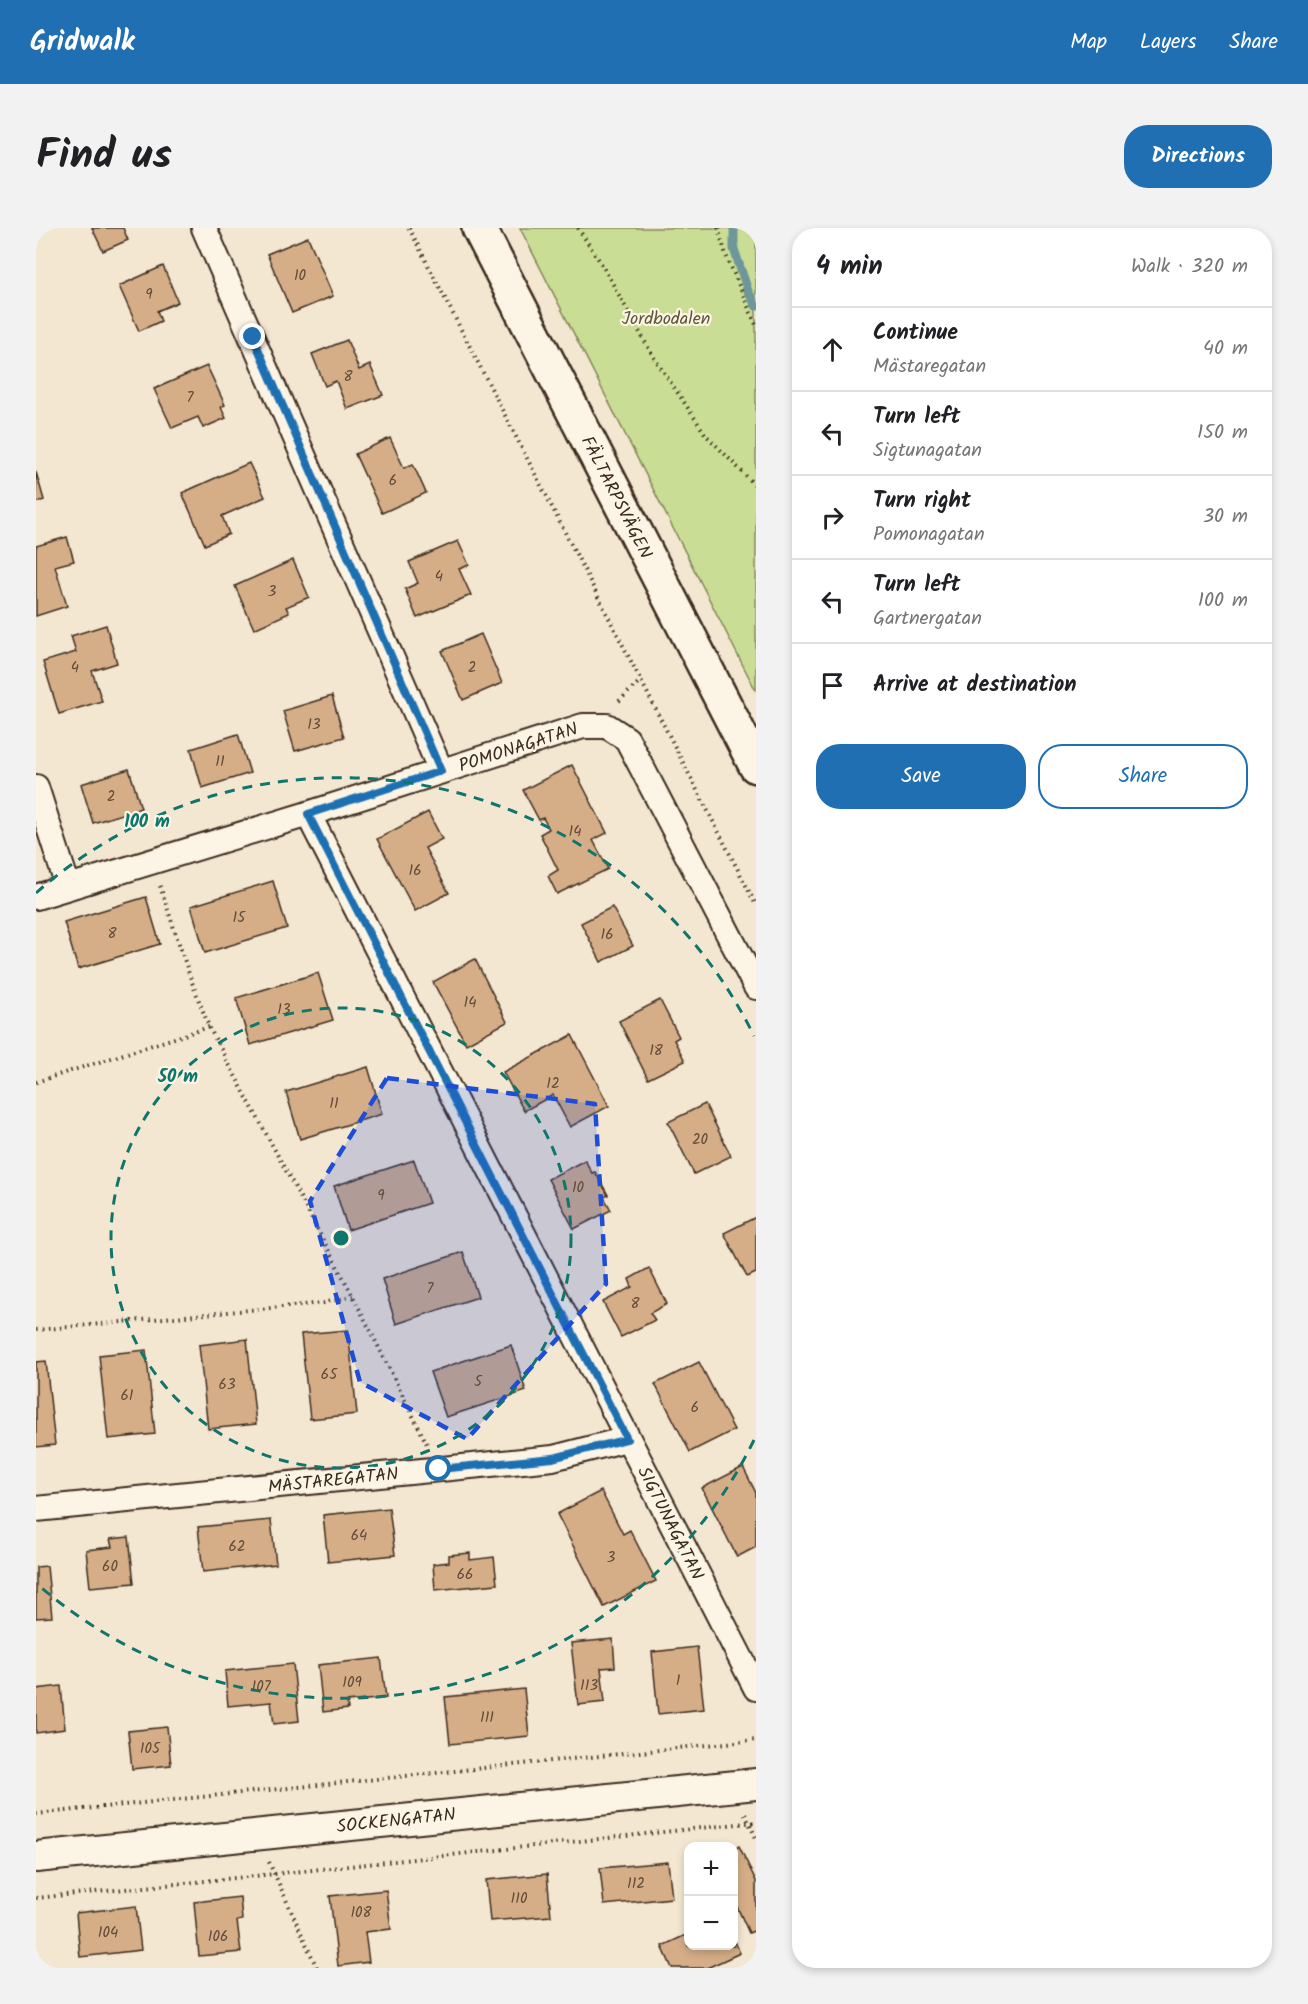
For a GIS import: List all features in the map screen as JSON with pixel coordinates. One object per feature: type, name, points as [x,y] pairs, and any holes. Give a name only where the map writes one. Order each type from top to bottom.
[{"type":"main road","name":"FÄLTARPSVÄGEN","points":[[479,228],[756,766]]},
{"type":"street","points":[[204,228],[441,771]]},
{"type":"street","name":"POMONAGATAN","points":[[36,897],[308,814],[583,726],[607,726],[627,739],[756,987]]},
{"type":"street","points":[[36,787],[68,887]]},
{"type":"street","name":"SIGTUNAGATAN","points":[[308,814],[756,1688]]},
{"type":"street","name":"MÄSTAREGATAN","points":[[36,1509],[553,1458],[627,1439]]},
{"type":"street","name":"SOCKENGATAN","points":[[36,1857],[756,1784]]},
{"type":"path","points":[[409,228],[756,905]]},
{"type":"path","points":[[578,228],[601,263],[653,356],[706,435],[756,486]]},
{"type":"path","points":[[718,228],[726,255],[756,324]]},
{"type":"path","points":[[152,861],[190,977],[210,1027],[353,1296],[439,1469]]},
{"type":"path","points":[[36,1082],[210,1027]]},
{"type":"path","points":[[36,1330],[324,1303],[353,1296]]},
{"type":"path","points":[[36,1814],[756,1740]]},
{"type":"path","points":[[36,1898],[756,1822]]},
{"type":"path","points":[[256,1834],[317,1968]]},
{"type":"highlighted area","points":[[387,1078],[595,1104],[606,1284],[467,1439],[360,1382],[310,1201]]},
{"type":"green space","name":"Jordbodalen","points":[[520,228],[756,228],[756,691]]},
{"type":"building","points":[[92,228],[123,228],[128,240],[103,251]]},
{"type":"building","points":[[308,237],[333,296],[292,313],[267,254]]},
{"type":"building","points":[[163,266],[178,302],[157,311],[161,321],[139,331],[119,286]]},
{"type":"building","points":[[347,340],[359,370],[370,365],[383,395],[347,409],[336,381],[325,386],[312,354]]},
{"type":"building","points":[[207,366],[225,405],[221,407],[226,418],[203,428],[198,417],[172,428],[154,389]]},
{"type":"building","points":[[390,438],[404,468],[413,464],[426,493],[382,513],[355,454]]},
{"type":"building","points":[[249,463],[265,497],[222,516],[229,534],[205,545],[182,493]]},
{"type":"building","points":[[36,472],[44,500],[36,503]]},
{"type":"building","points":[[67,537],[74,561],[55,566],[67,606],[36,616],[36,546]]},
{"type":"building","points":[[458,541],[469,565],[459,569],[471,595],[417,618],[405,589],[418,583],[409,562]]},
{"type":"building","points":[[293,560],[309,597],[286,607],[289,613],[254,629],[235,586]]},
{"type":"building","points":[[106,625],[117,663],[92,671],[102,701],[59,714],[43,662],[76,652],[71,636]]},
{"type":"building","points":[[481,634],[502,683],[463,700],[442,651]]},
{"type":"building","points":[[332,696],[344,737],[295,751],[283,711]]},
{"type":"building","points":[[238,734],[250,773],[202,788],[191,749]]},
{"type":"building","points":[[572,765],[607,833],[593,840],[608,869],[557,894],[548,876],[558,870],[540,834],[549,829],[543,818],[539,820],[523,790]]},
{"type":"building","points":[[129,769],[141,808],[93,823],[81,784]]},
{"type":"building","points":[[428,812],[442,839],[425,848],[449,893],[415,911],[377,839]]},
{"type":"building","points":[[273,881],[287,928],[205,953],[191,906]]},
{"type":"building","points":[[146,897],[160,944],[78,969],[64,922]]},
{"type":"building","points":[[612,907],[633,946],[601,962],[581,923]]},
{"type":"building","points":[[475,959],[507,1022],[466,1044],[433,982]]},
{"type":"building","points":[[318,973],[333,1020],[250,1045],[236,998]]},
{"type":"building","points":[[660,1000],[679,1037],[674,1040],[685,1061],[648,1079],[619,1021]]},
{"type":"building","points":[[572,1035],[609,1106],[570,1127],[553,1095],[524,1111],[503,1072]]},
{"type":"building","points":[[368,1067],[382,1114],[300,1139],[286,1092]]},
{"type":"building","points":[[705,1104],[731,1156],[694,1174],[668,1122]]},
{"type":"building","points":[[414,1160],[429,1203],[348,1230],[334,1186]]},
{"type":"building","points":[[585,1160],[608,1195],[604,1197],[611,1210],[574,1229],[548,1179]]},
{"type":"building","points":[[756,1217],[756,1273],[747,1277],[724,1233]]},
{"type":"building","points":[[463,1252],[478,1297],[396,1324],[382,1279]]},
{"type":"building","points":[[649,1268],[667,1304],[650,1313],[655,1320],[621,1337],[603,1302],[632,1287],[629,1279]]},
{"type":"building","points":[[348,1330],[357,1414],[310,1419],[301,1334]]},
{"type":"building","points":[[247,1339],[256,1424],[208,1429],[199,1345]]},
{"type":"building","points":[[511,1345],[526,1391],[446,1417],[430,1372]]},
{"type":"building","points":[[146,1350],[155,1434],[108,1439],[99,1355]]},
{"type":"building","points":[[46,1361],[55,1445],[36,1447],[36,1362]]},
{"type":"building","points":[[699,1362],[734,1430],[690,1452],[655,1384]]},
{"type":"building","points":[[743,1467],[756,1493],[756,1547],[737,1557],[702,1488]]},
{"type":"building","points":[[601,1491],[623,1534],[630,1530],[656,1581],[604,1607],[557,1514]]},
{"type":"building","points":[[389,1508],[395,1555],[328,1562],[323,1515]]},
{"type":"building","points":[[271,1520],[276,1564],[203,1572],[198,1527]]},
{"type":"building","points":[[129,1537],[134,1583],[90,1587],[86,1550],[112,1547],[110,1539]]},
{"type":"building","points":[[470,1553],[470,1560],[494,1557],[497,1584],[435,1590],[433,1564],[449,1562],[449,1555]]},
{"type":"building","points":[[47,1566],[52,1617],[36,1618],[36,1567]]},
{"type":"building","points":[[613,1639],[615,1667],[601,1668],[605,1702],[578,1705],[571,1643]]},
{"type":"building","points":[[697,1647],[704,1709],[658,1714],[652,1652]]},
{"type":"building","points":[[381,1658],[386,1698],[347,1702],[348,1709],[323,1712],[318,1665]]},
{"type":"building","points":[[293,1664],[299,1721],[274,1724],[271,1702],[228,1706],[225,1671]]},
{"type":"building","points":[[61,1686],[65,1729],[36,1733],[36,1689]]},
{"type":"building","points":[[524,1689],[529,1736],[450,1744],[445,1697]]},
{"type":"building","points":[[167,1727],[171,1765],[132,1769],[128,1731]]},
{"type":"building","points":[[738,1847],[756,1881],[756,1930],[749,1933],[738,1909]]},
{"type":"building","points":[[668,1862],[672,1898],[604,1905],[600,1868]]},
{"type":"building","points":[[547,1874],[551,1916],[490,1921],[486,1880]]},
{"type":"building","points":[[386,1890],[391,1929],[365,1932],[369,1962],[338,1966],[330,1896]]},
{"type":"building","points":[[240,1897],[242,1920],[237,1921],[241,1952],[199,1956],[194,1902]]},
{"type":"building","points":[[136,1906],[141,1950],[80,1957],[76,1913]]},
{"type":"building","points":[[684,1936],[684,1950],[738,1948],[740,1953],[707,1968],[672,1968],[662,1946]]},
{"type":"waterway","points":[[734,228],[734,249],[748,291],[756,306]]},
{"type":"route","points":[[253,337],[441,771],[308,814],[627,1439],[553,1458],[439,1469]]}]
